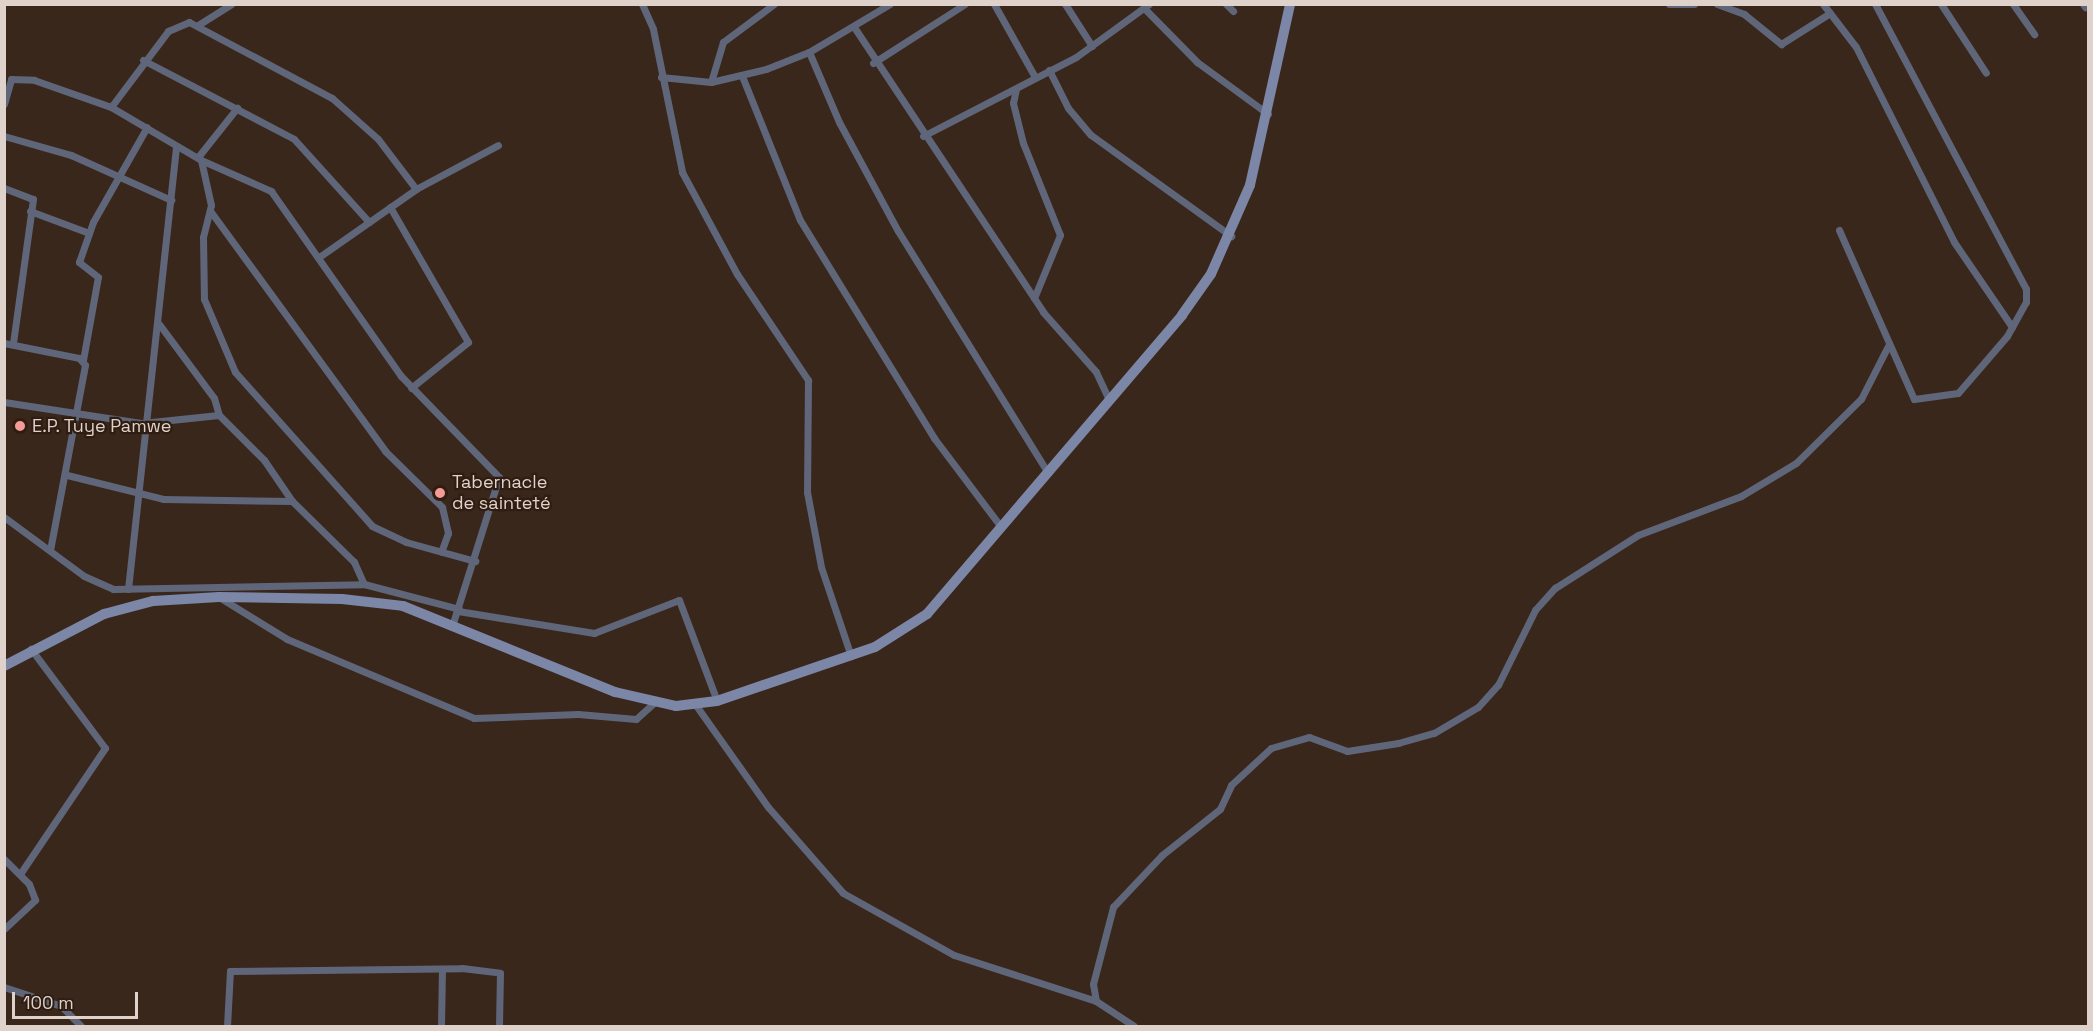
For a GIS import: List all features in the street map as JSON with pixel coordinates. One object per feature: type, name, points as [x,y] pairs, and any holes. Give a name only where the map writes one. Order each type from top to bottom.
[{"type":"main road","points":[[4,666],[31,648],[127,606],[219,597],[376,601],[453,623],[615,692],[654,703],[695,704],[717,700],[851,656],[892,638],[927,614],[1182,315],[1231,236],[1268,114],[1290,4]]},
{"type":"street","points":[[198,25],[231,4]]},
{"type":"street","points":[[642,4],[653,29],[682,172],[737,274],[807,380],[807,492],[821,567],[851,656]]},
{"type":"street","points":[[711,82],[723,42],[774,4]]},
{"type":"street","points":[[661,77],[711,82],[742,76],[809,52],[890,4]]},
{"type":"street","points":[[873,63],[965,4]]},
{"type":"street","points":[[994,4],[1035,77]]},
{"type":"street","points":[[1065,4],[1092,46]]},
{"type":"street","points":[[1226,4],[1233,11]]},
{"type":"street","points":[[1669,4],[1694,4]]},
{"type":"street","points":[[1717,4],[1744,14],[1781,44],[1830,13]]},
{"type":"street","points":[[1823,4],[1856,47],[1954,242],[2012,327]]},
{"type":"street","points":[[1839,230],[1888,346],[1914,399],[1930,401],[1966,387],[2012,327],[2026,302],[2026,290],[1875,4]]},
{"type":"street","points":[[1941,4],[1986,73]]},
{"type":"street","points":[[2013,4],[2034,34]]},
{"type":"street","points":[[923,136],[1016,89],[1092,46],[1147,6],[1197,62],[1268,114]]},
{"type":"street","points":[[111,107],[142,60],[178,24],[198,25],[332,98],[378,139],[416,189]]},
{"type":"street","points":[[854,27],[873,63],[1034,298],[1096,372],[1109,400]]},
{"type":"street","points":[[809,52],[839,122],[898,231],[1048,473]]},
{"type":"street","points":[[142,60],[294,139],[369,222]]},
{"type":"street","points":[[1049,70],[1068,108],[1091,135],[1231,236]]},
{"type":"street","points":[[742,76],[800,220],[933,438],[1001,527]]},
{"type":"street","points":[[4,104],[11,80],[20,77],[111,107],[199,159],[271,190],[411,388],[499,477],[475,561],[453,623]]},
{"type":"street","points":[[1016,89],[1013,103],[1023,143],[1060,235],[1034,298]]},
{"type":"street","points":[[237,108],[199,159],[211,212],[385,451],[442,507],[448,533],[441,552]]},
{"type":"street","points":[[50,550],[67,475],[83,360],[98,277],[80,266],[89,233],[147,127]]},
{"type":"street","points":[[4,136],[120,175],[171,200]]},
{"type":"street","points":[[319,257],[416,189],[498,145]]},
{"type":"street","points":[[128,589],[142,423],[159,324],[176,147]]},
{"type":"street","points":[[4,188],[32,196],[13,345]]},
{"type":"street","points":[[390,207],[468,342],[411,388]]},
{"type":"street","points":[[30,212],[89,233]]},
{"type":"street","points":[[211,212],[203,237],[204,299],[235,372],[372,526],[441,552],[475,561]]},
{"type":"street","points":[[159,324],[214,398],[219,415],[264,460],[292,501],[354,562],[364,584]]},
{"type":"street","points":[[4,343],[83,360]]},
{"type":"street","points":[[1096,1001],[1093,984],[1113,908],[1162,855],[1220,809],[1231,784],[1271,748],[1309,737],[1355,752],[1434,733],[1478,706],[1498,685],[1536,610],[1555,588],[1638,535],[1750,492],[1803,458],[1861,399],[1888,346]]},
{"type":"street","points":[[4,402],[76,416],[142,423],[219,415]]},
{"type":"street","points":[[67,475],[136,496],[208,503],[292,501]]},
{"type":"street","points":[[4,517],[99,584],[128,589],[249,584],[364,584],[458,610],[594,633],[680,600],[717,700]]},
{"type":"street","points":[[249,584],[249,597]]},
{"type":"street","points":[[219,597],[286,639],[474,718],[578,714],[636,719],[654,703]]},
{"type":"street","points":[[20,874],[105,748],[31,648]]},
{"type":"street","points":[[695,704],[774,816],[843,893],[954,956],[1096,1001],[1134,1026]]},
{"type":"street","points":[[4,859],[20,874],[35,900],[4,929]]},
{"type":"street","points":[[228,1026],[230,971],[442,969],[500,973],[499,1026]]},
{"type":"street","points":[[441,1026],[442,969]]},
{"type":"street","points":[[1080,995],[1093,984]]},
{"type":"street","points":[[4,987],[61,1006],[81,1026]]},
{"type":"place","name":"E.P. Tuye Pamwe","points":[[20,426]]},
{"type":"place","name":"Tabernacle de sainteté","points":[[440,493]]}]
